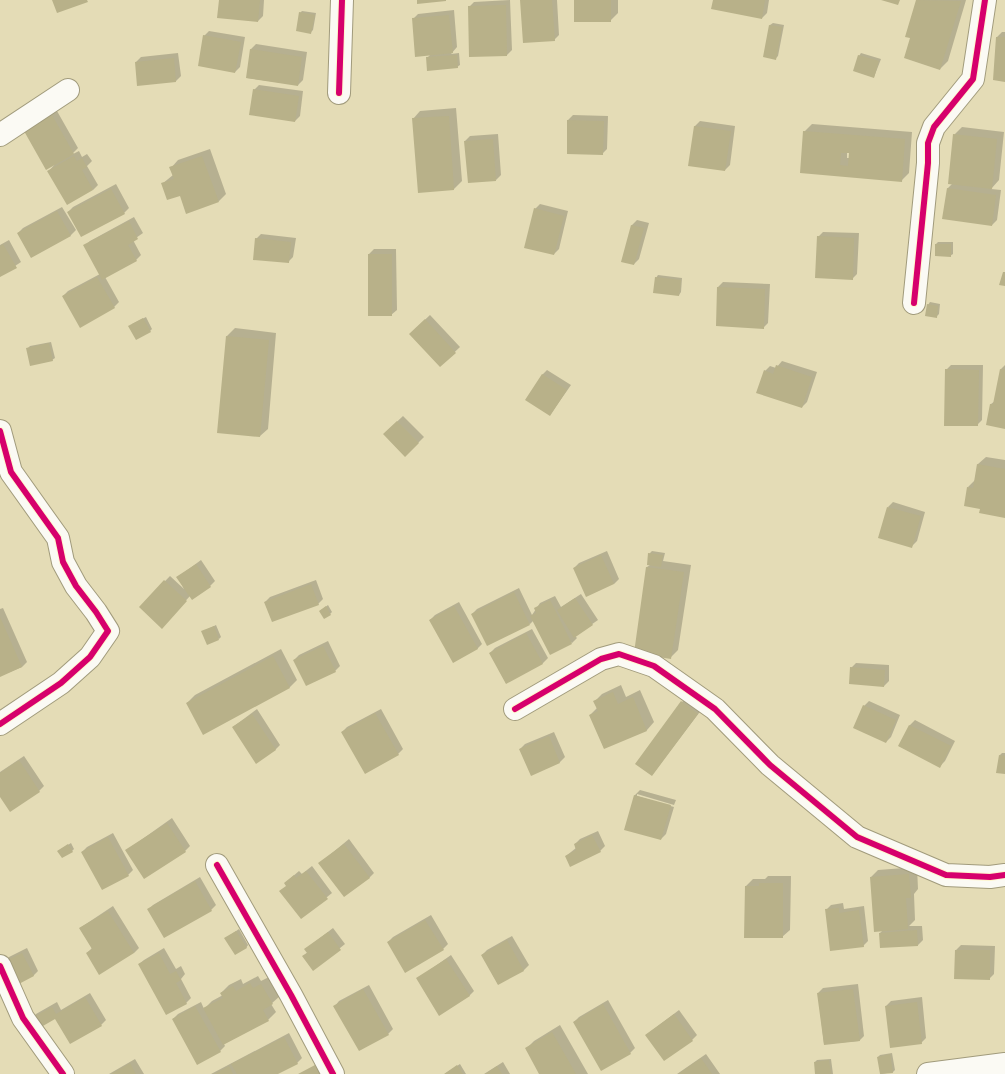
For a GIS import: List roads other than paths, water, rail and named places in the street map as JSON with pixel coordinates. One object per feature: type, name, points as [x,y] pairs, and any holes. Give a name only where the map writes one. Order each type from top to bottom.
[{"type":"street","points":[[339,93],[342,0]]},
{"type":"street","points":[[914,303],[928,164],[928,143],[934,127],[973,79],[985,0]]},
{"type":"street","points":[[0,135],[68,90]]},
{"type":"street","points":[[0,431],[10,472],[58,538],[63,562],[76,586],[96,612],[108,631],[90,657],[61,684],[0,724]]},
{"type":"street","points":[[515,709],[601,659],[619,654],[654,666],[715,709],[770,765],[856,837],[946,875],[990,877],[1005,875]]},
{"type":"street","points":[[217,865],[291,995],[333,1074]]},
{"type":"street","points":[[0,966],[23,1018],[63,1074]]},
{"type":"street","points":[[928,1074],[1005,1064]]}]
